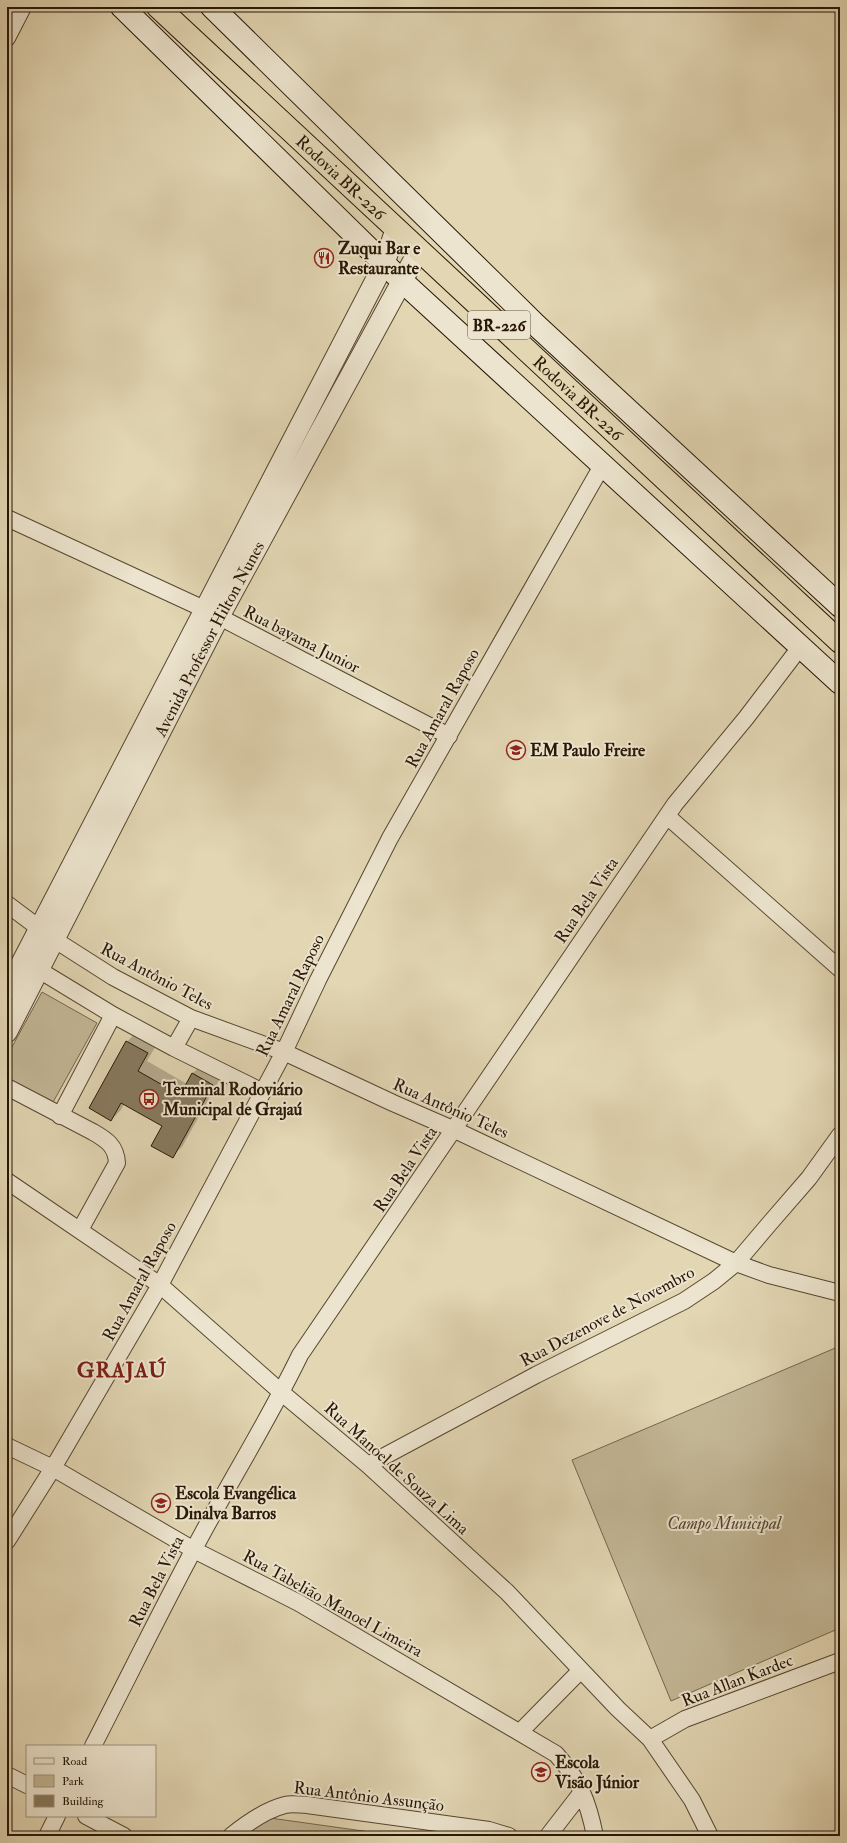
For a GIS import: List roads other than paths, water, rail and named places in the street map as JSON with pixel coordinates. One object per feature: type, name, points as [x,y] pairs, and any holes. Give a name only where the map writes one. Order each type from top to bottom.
[{"type":"highway","name":"Rodovia BR-226","points":[[158,7],[840,642]]},
{"type":"main road","points":[[122,7],[385,262],[402,281],[840,683]]},
{"type":"main road","points":[[212,7],[536,325],[840,606]]},
{"type":"street","points":[[7,38],[23,7]]},
{"type":"street","name":"Avenida Professor Hilton Nunes","points":[[7,991],[55,940],[212,613],[385,262],[396,228]]},
{"type":"street","name":"Avenida Professor Hilton Nunes","points":[[7,1032],[31,965],[39,928],[212,613],[419,250]]},
{"type":"street","name":"Rua Amaral Raposo","points":[[7,1541],[53,1468],[160,1285],[284,1052],[318,980],[390,838],[449,736],[496,649],[603,464]]},
{"type":"street","name":"Rua bayama Junior","points":[[7,518],[212,613],[449,736]]},
{"type":"street","name":"Rua Bela Vista","points":[[94,1745],[194,1550],[238,1468],[282,1392],[300,1355],[455,1130],[516,1037],[667,816],[746,718],[801,646]]},
{"type":"street","points":[[667,816],[840,969]]},
{"type":"street","points":[[7,904],[55,940]]},
{"type":"street","name":"Rua Antônio Teles","points":[[55,940],[113,977],[190,1018],[284,1052],[455,1130],[736,1263],[769,1275],[840,1293]]},
{"type":"street","points":[[31,965],[113,1015],[174,1048],[263,1092]]},
{"type":"street","points":[[60,1116],[113,1015]]},
{"type":"street","points":[[174,1048],[190,1018]]},
{"type":"street","points":[[7,1087],[106,1139],[113,1146],[117,1154],[117,1163],[80,1230]]},
{"type":"street","name":"Rua Dezenove de Novembro","points":[[368,1465],[549,1368],[684,1301],[714,1281],[736,1263],[809,1178],[840,1135]]},
{"type":"street","name":"Rua Manoel de Souza Lima","points":[[7,1181],[160,1285],[368,1465],[507,1592],[581,1670],[650,1739],[692,1800],[710,1836]]},
{"type":"street","name":"Rua Tabelião Manoel Limeira","points":[[7,1446],[53,1468],[194,1550],[299,1603],[556,1754],[572,1771],[582,1792],[590,1814],[595,1836]]},
{"type":"street","name":"Rua Allan Kardec","points":[[650,1739],[685,1719],[840,1660]]},
{"type":"street","points":[[520,1732],[581,1670]]},
{"type":"street","points":[[7,1775],[26,1784]]},
{"type":"street","points":[[548,1836],[582,1792]]},
{"type":"street","name":"Rua Antônio Assunção","points":[[231,1836],[266,1812],[286,1804],[307,1805],[489,1830],[509,1836]]},
{"type":"street","points":[[48,1836],[57,1817]]},
{"type":"street","points":[[88,1817],[124,1836]]},
{"type":"place","name":"Zuqui Bar e Restaurante","points":[[324,258]]},
{"type":"place","name":"EM Paulo Freire","points":[[516,750]]},
{"type":"place","name":"Terminal Rodoviário Municipal de Grajaú","points":[[149,1099]]},
{"type":"place","name":"Escola Evangélica Dinalva Barros","points":[[161,1503]]},
{"type":"place","name":"Escola Visão Júnior","points":[[541,1772]]},
{"type":"district","name":"GRAJAÚ","points":[[122,1370]]},
{"type":"park label","name":"Campo Municipal","points":[[724,1523]]}]
